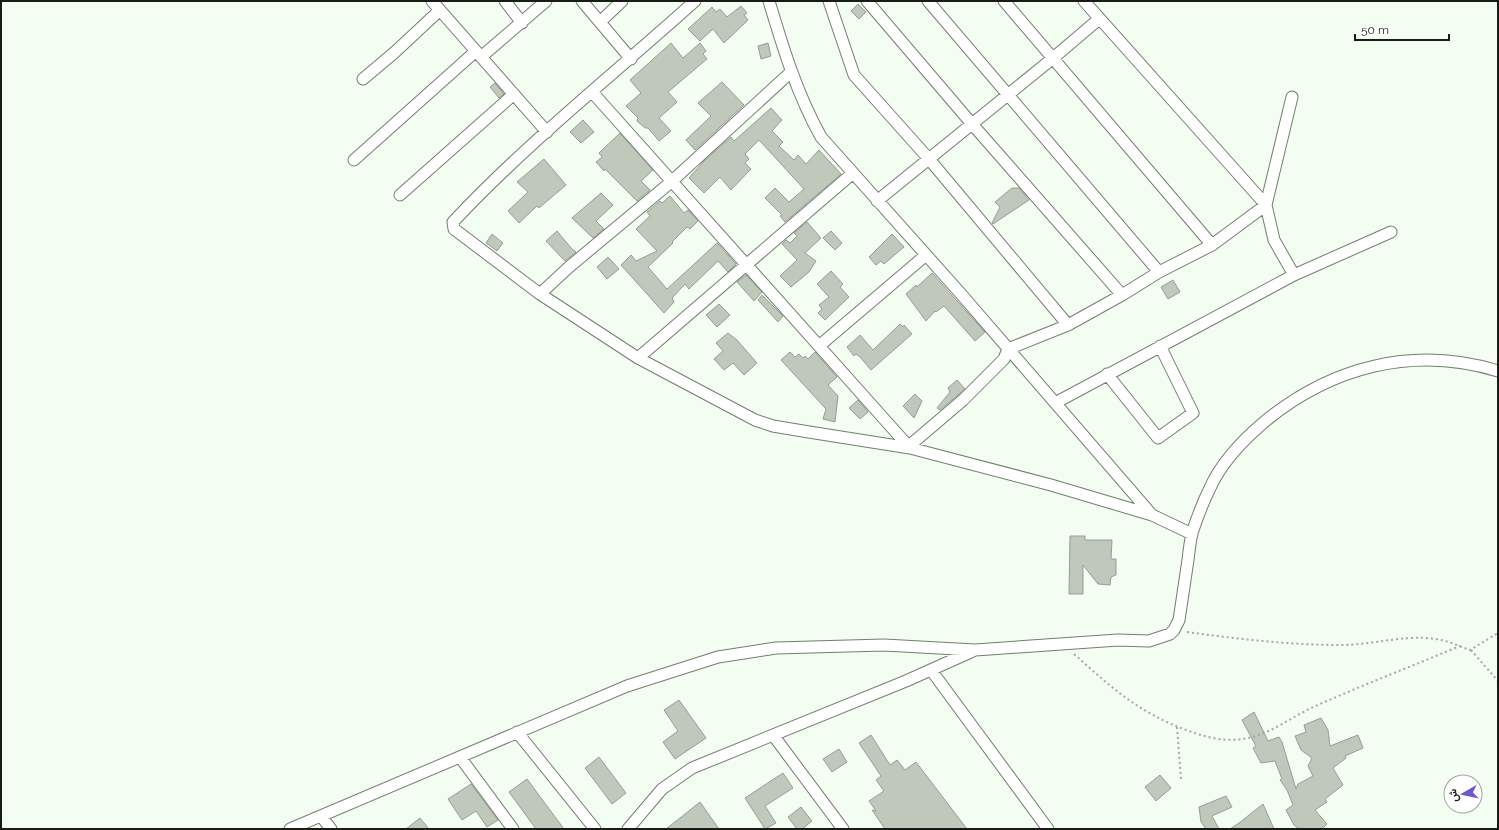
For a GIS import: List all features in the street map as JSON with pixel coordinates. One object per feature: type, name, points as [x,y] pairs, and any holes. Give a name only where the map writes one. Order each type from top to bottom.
[{"type":"street","points":[[432,1],[547,132]]},
{"type":"street","points":[[505,1],[522,23]]},
{"type":"street","points":[[354,160],[479,54],[522,23],[546,1]]},
{"type":"street","points":[[582,1],[631,59]]},
{"type":"street","points":[[600,22],[622,1]]},
{"type":"street","points":[[695,1],[547,132],[467,207],[453,224],[456,231],[540,294],[638,358],[740,413],[773,426],[910,447],[1051,485],[1152,515],[1192,534]]},
{"type":"street","points":[[769,1],[791,72],[821,138],[926,255],[1152,515]]},
{"type":"street","points":[[829,1],[854,75],[929,159],[1068,325]]},
{"type":"street","points":[[867,1],[972,124],[1122,295]]},
{"type":"street","points":[[928,1],[1159,272]]},
{"type":"street","points":[[1004,1],[1212,245]]},
{"type":"street","points":[[1084,1],[1266,205]]},
{"type":"street","points":[[363,79],[395,52],[440,10]]},
{"type":"street","points":[[878,201],[1099,19]]},
{"type":"street","points":[[540,294],[569,267],[671,182],[791,72]]},
{"type":"street","points":[[592,92],[671,182],[910,447]]},
{"type":"street","points":[[400,195],[514,94]]},
{"type":"street","points":[[1292,97],[1266,205],[1274,240],[1294,275]]},
{"type":"street","points":[[638,358],[853,173]]},
{"type":"street","points":[[910,447],[963,400],[1004,359],[1008,349],[1068,325],[1122,295],[1159,272],[1212,245],[1266,205]]},
{"type":"street","points":[[1055,403],[1294,275],[1391,232]]},
{"type":"street","points":[[819,346],[926,255]]},
{"type":"street","points":[[1107,374],[1158,438],[1193,413],[1160,346]]},
{"type":"street","points":[[290,829],[627,686],[695,664],[737,653],[776,648],[884,645],[975,650],[1118,640],[1149,641],[1163,637],[1174,630],[1179,620],[1192,534],[1210,487],[1221,469],[1240,444],[1271,416],[1307,392],[1343,374],[1404,361],[1456,361],[1498,371]]},
{"type":"street","points":[[628,829],[662,789],[692,768],[931,670],[975,650]]},
{"type":"street","points":[[931,670],[1048,829]]},
{"type":"street","points":[[517,732],[595,829]]},
{"type":"street","points":[[773,735],[842,829]]},
{"type":"street","points":[[460,757],[513,829]]},
{"type":"street","points":[[321,816],[331,829]]},
{"type":"path","points":[[1174,630],[1305,644],[1364,644],[1408,639],[1441,640],[1470,650],[1498,681]]},
{"type":"path","points":[[1470,650],[1498,633]]},
{"type":"path","points":[[1062,644],[1131,703],[1157,719],[1215,738],[1242,739],[1253,737],[1311,708],[1460,646]]},
{"type":"path","points":[[1177,726],[1181,779]]},
{"type":"building","points":[[858,4],[866,12],[859,19],[851,11]]},
{"type":"building","points":[[741,6],[747,13],[744,15],[748,20],[724,43],[713,29],[700,41],[688,29],[712,7],[716,12],[720,9],[727,17]]},
{"type":"building","points":[[671,43],[683,58],[700,43],[706,51],[703,54],[707,59],[668,92],[677,102],[659,118],[671,131],[659,141],[648,128],[645,128],[637,121],[638,118],[626,106],[641,93],[630,80]]},
{"type":"building","points":[[768,43],[771,56],[761,59],[758,46]]},
{"type":"building","points":[[722,82],[744,105],[695,150],[686,140],[711,116],[698,103]]},
{"type":"building","points":[[495,83],[504,94],[499,98],[490,87]]},
{"type":"building","points":[[771,108],[782,120],[772,131],[783,142],[779,146],[794,160],[798,155],[806,164],[819,150],[841,174],[785,222],[780,216],[782,215],[765,198],[775,188],[789,202],[804,189],[759,140],[745,154],[749,159],[745,163],[751,169],[731,190],[720,177],[704,193],[689,178],[705,160],[731,137],[734,141]]},
{"type":"building","points":[[583,120],[594,132],[581,143],[570,132]]},
{"type":"building","points":[[620,133],[653,170],[641,181],[650,190],[637,201],[596,162],[602,157],[599,153]]},
{"type":"building","points":[[544,159],[566,185],[539,208],[537,206],[519,223],[508,211],[528,192],[517,182]]},
{"type":"building","points":[[1012,188],[1019,188],[1029,200],[993,224],[992,223],[1000,207],[995,202]]},
{"type":"building","points":[[601,193],[613,205],[596,221],[604,229],[593,238],[572,218]]},
{"type":"building","points":[[670,196],[684,213],[688,210],[698,221],[690,229],[687,227],[648,267],[667,289],[717,243],[736,264],[728,272],[718,261],[689,289],[685,284],[672,298],[674,302],[664,313],[621,265],[631,255],[636,261],[657,251],[636,229],[650,216],[647,212],[660,201],[662,203]]},
{"type":"building","points":[[807,222],[821,238],[805,253],[816,261],[809,272],[791,287],[780,276],[797,260],[782,244],[786,240],[790,243],[797,236],[794,233]]},
{"type":"building","points":[[557,231],[576,252],[565,261],[546,241]]},
{"type":"building","points":[[831,231],[842,243],[835,250],[823,238]]},
{"type":"building","points":[[492,234],[503,243],[497,251],[486,243]]},
{"type":"building","points":[[892,234],[904,247],[884,264],[881,261],[876,265],[869,257]]},
{"type":"building","points":[[608,257],[619,269],[607,279],[597,267]]},
{"type":"building","points":[[831,271],[843,284],[840,287],[849,297],[825,320],[818,313],[822,309],[819,305],[829,297],[817,284]]},
{"type":"building","points":[[932,273],[985,332],[975,341],[944,306],[936,312],[935,311],[926,321],[906,294],[916,285],[917,287]]},
{"type":"building","points":[[746,275],[762,292],[754,301],[737,282]]},
{"type":"building","points":[[1173,280],[1180,292],[1168,299],[1161,287]]},
{"type":"building","points":[[762,295],[783,316],[778,322],[758,300]]},
{"type":"building","points":[[719,304],[730,315],[717,327],[706,315]]},
{"type":"building","points":[[900,324],[903,327],[904,325],[912,334],[871,370],[860,357],[856,354],[854,356],[847,347],[860,335],[873,350]]},
{"type":"building","points":[[728,333],[737,340],[757,363],[744,375],[733,363],[724,370],[714,359],[723,351],[716,343]]},
{"type":"building","points":[[790,352],[795,357],[799,354],[803,358],[805,356],[808,359],[815,352],[837,377],[828,385],[838,396],[835,422],[823,419],[826,409],[781,360]]},
{"type":"building","points":[[957,380],[965,389],[940,410],[937,408],[950,392],[948,388]]},
{"type":"building","points":[[915,394],[922,401],[914,418],[903,406]]},
{"type":"building","points":[[858,400],[868,412],[860,419],[849,408]]},
{"type":"building","points":[[1070,536],[1085,536],[1085,540],[1112,540],[1111,559],[1116,559],[1116,575],[1111,577],[1110,585],[1098,584],[1083,565],[1083,594],[1069,594]]},
{"type":"building","points":[[679,700],[706,738],[675,759],[663,742],[678,731],[664,710]]},
{"type":"building","points":[[1254,712],[1268,741],[1279,737],[1282,742],[1296,789],[1298,784],[1313,776],[1308,766],[1312,758],[1301,750],[1295,736],[1306,732],[1304,725],[1321,718],[1328,730],[1330,746],[1358,735],[1363,748],[1345,756],[1346,758],[1333,768],[1343,785],[1325,799],[1327,802],[1315,810],[1327,824],[1322,829],[1299,829],[1294,825],[1286,810],[1293,805],[1287,790],[1280,780],[1282,779],[1275,761],[1261,763],[1253,748],[1256,746],[1242,720]]},
{"type":"building","points":[[871,735],[890,765],[897,760],[905,770],[916,762],[967,829],[885,829],[872,810],[876,811],[869,801],[884,791],[876,780],[881,776],[859,743]]},
{"type":"building","points":[[839,749],[847,762],[832,772],[823,759]]},
{"type":"building","points":[[599,757],[626,793],[612,804],[585,768]]},
{"type":"building","points":[[783,773],[793,788],[765,806],[776,823],[765,829],[745,798]]},
{"type":"building","points":[[1160,775],[1171,788],[1156,801],[1145,787]]},
{"type":"building","points":[[527,779],[564,829],[536,829],[509,792]]},
{"type":"building","points":[[471,784],[498,820],[487,827],[476,811],[462,820],[448,799]]},
{"type":"building","points":[[1226,796],[1232,807],[1212,816],[1219,829],[1206,829],[1201,822],[1199,807]]},
{"type":"building","points":[[700,802],[719,829],[666,829],[685,814]]},
{"type":"building","points":[[1263,804],[1274,829],[1230,829],[1239,823]]},
{"type":"building","points":[[801,807],[812,821],[802,829],[797,829],[788,817]]},
{"type":"building","points":[[420,818],[429,829],[406,829]]}]
